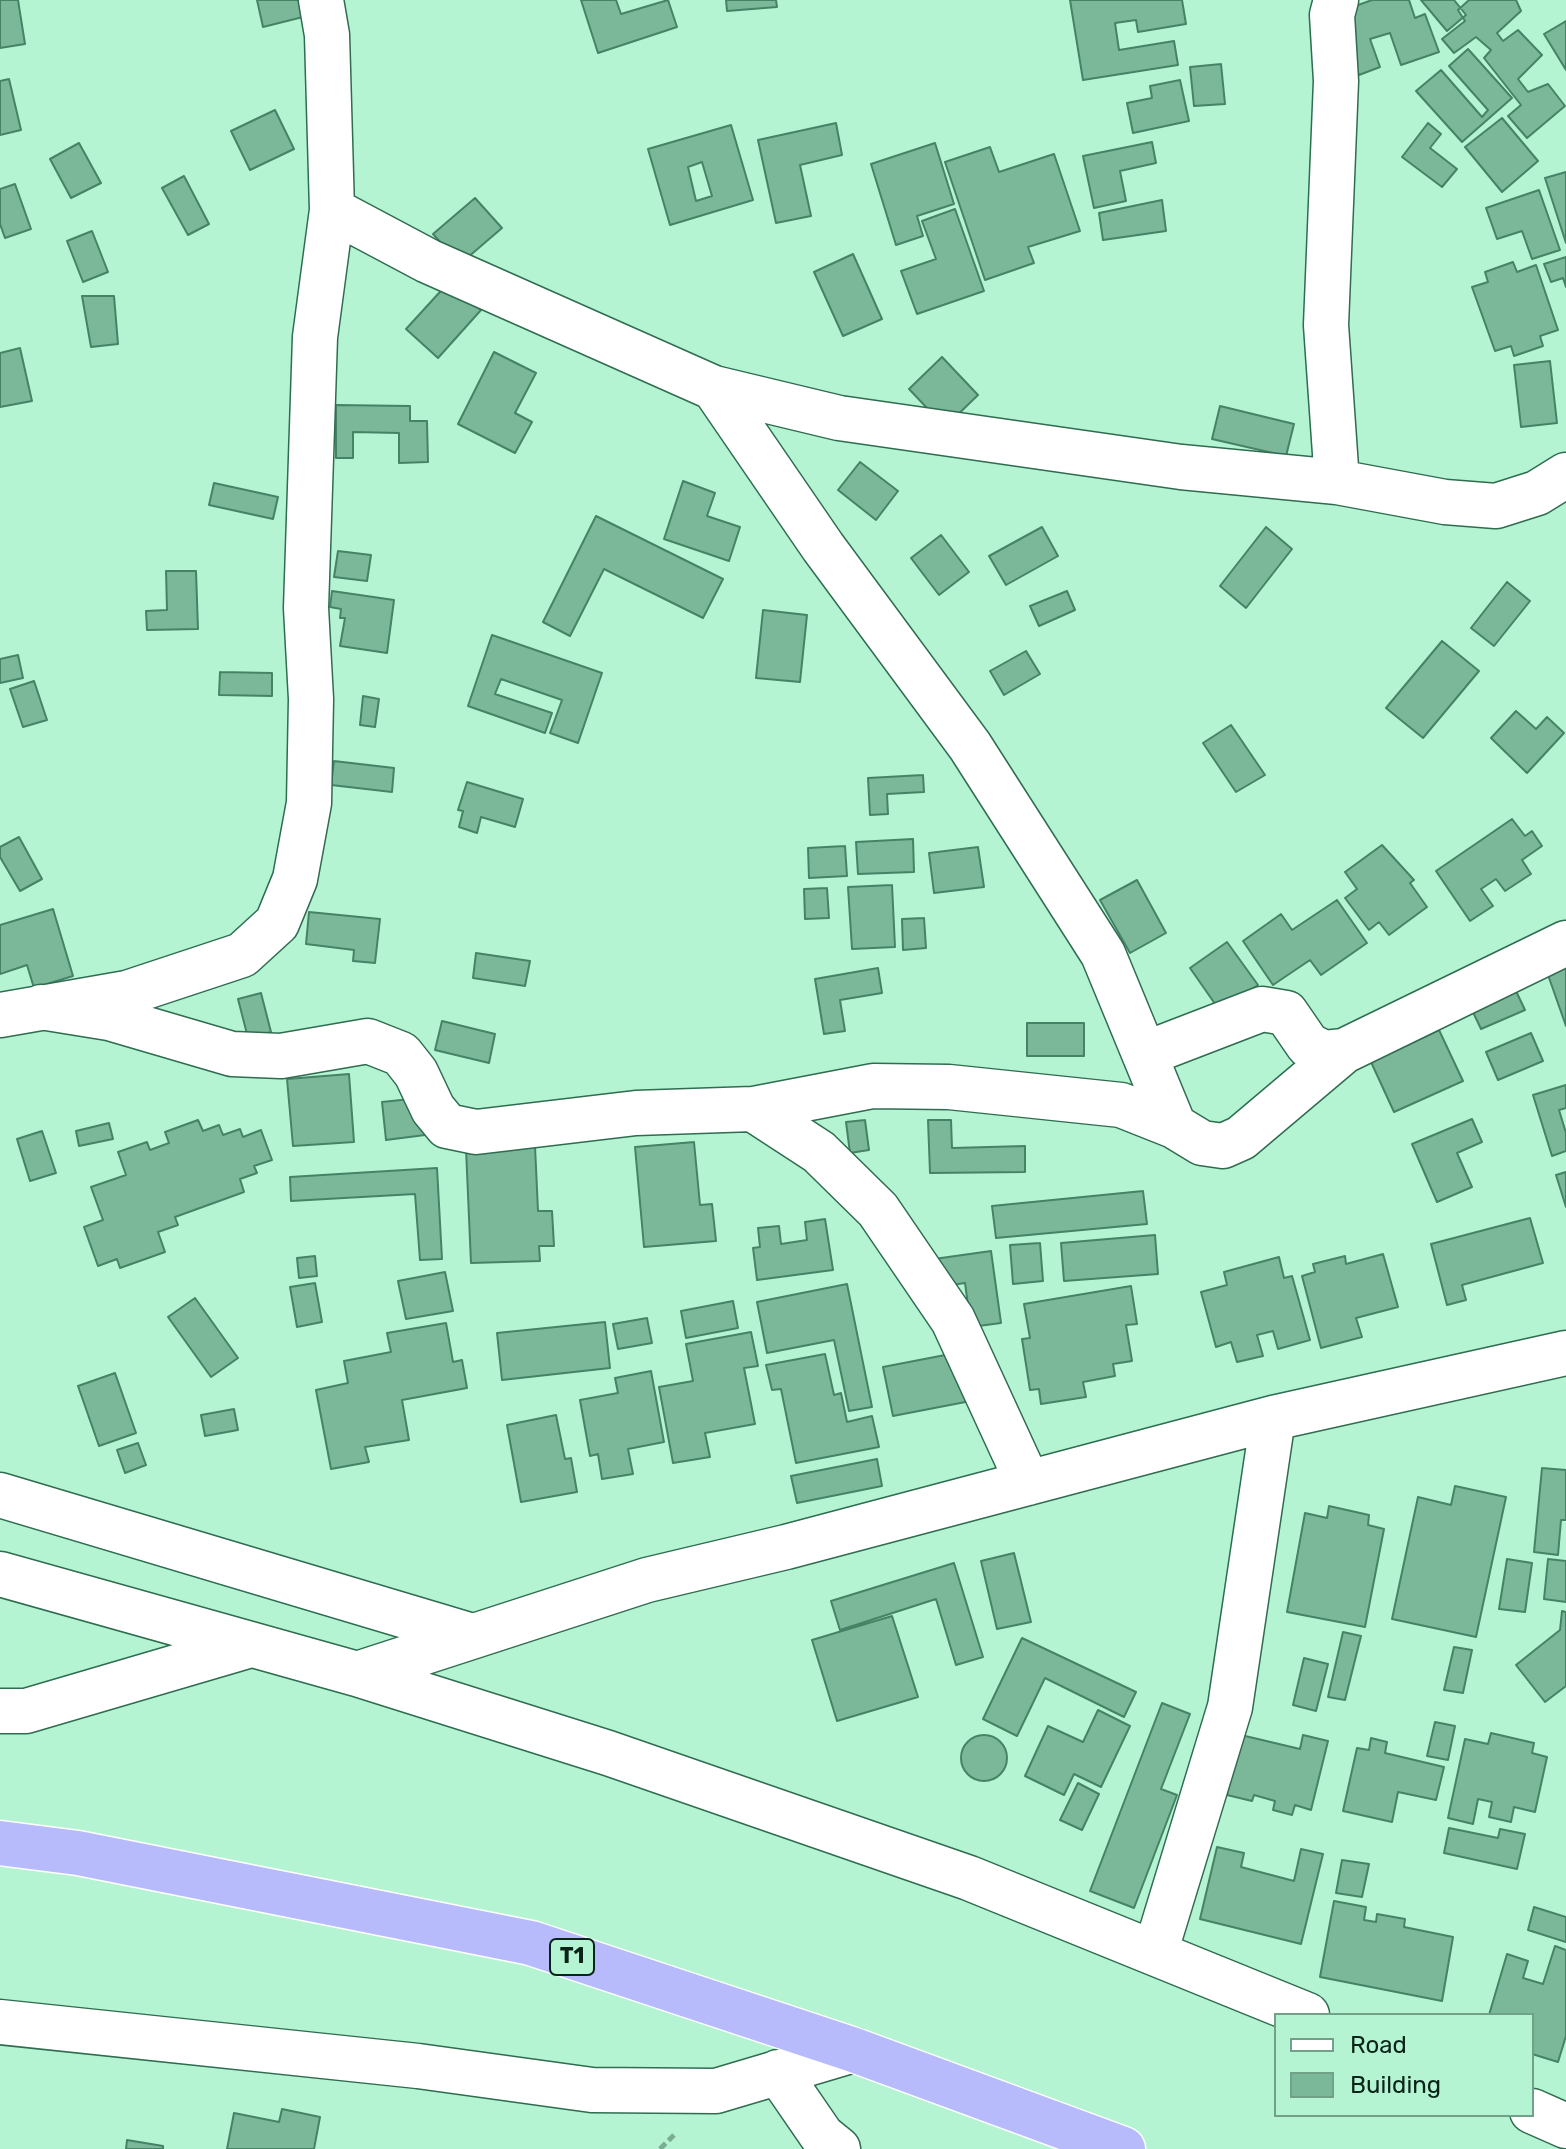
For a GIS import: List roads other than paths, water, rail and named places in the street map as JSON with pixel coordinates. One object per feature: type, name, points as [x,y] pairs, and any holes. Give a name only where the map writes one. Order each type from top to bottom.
[{"type":"highway","name":"T1","points":[[0,1843],[78,1853],[531,1943],[854,2050],[1123,2149]]},
{"type":"street","points":[[20,1011],[127,993],[242,955],[277,923],[295,879],[309,803],[311,699],[306,608],[315,337],[332,210],[327,35],[321,0]]},
{"type":"street","points":[[1336,0],[1332,15],[1336,81],[1326,325],[1337,482]]},
{"type":"street","points":[[332,210],[428,261],[714,388],[839,418],[1181,467],[1337,482],[1445,502],[1496,506],[1537,493],[1566,475]]},
{"type":"street","points":[[714,388],[823,547],[970,746],[1103,954],[1174,1126]]},
{"type":"street","points":[[20,1011],[109,1018],[232,1054],[281,1056],[368,1041],[401,1054],[416,1073],[433,1109],[447,1126],[476,1132],[636,1113],[753,1109],[873,1086],[949,1087],[1121,1105],[1174,1126],[1202,1143],[1223,1146],[1241,1138],[1344,1051],[1566,943]]},
{"type":"street","points":[[1145,1054],[1262,1009],[1286,1013],[1308,1045],[1324,1053],[1344,1051]]},
{"type":"street","points":[[753,1109],[819,1152],[878,1210],[953,1320],[1028,1483]]},
{"type":"street","points":[[357,1674],[469,1635],[647,1580],[1273,1418],[1566,1353]]},
{"type":"street","points":[[1155,1953],[1230,1707],[1273,1418]]},
{"type":"street","points":[[0,1495],[469,1635]]},
{"type":"street","points":[[0,1574],[357,1674],[608,1753],[939,1868],[1302,2013]]},
{"type":"street","points":[[0,1711],[26,1711],[251,1645]]},
{"type":"street","points":[[0,2022],[418,2066],[592,2090],[716,2091],[854,2050]]},
{"type":"street","points":[[778,2072],[822,2136],[838,2149]]},
{"type":"street","points":[[1534,2112],[1566,2126]]}]
